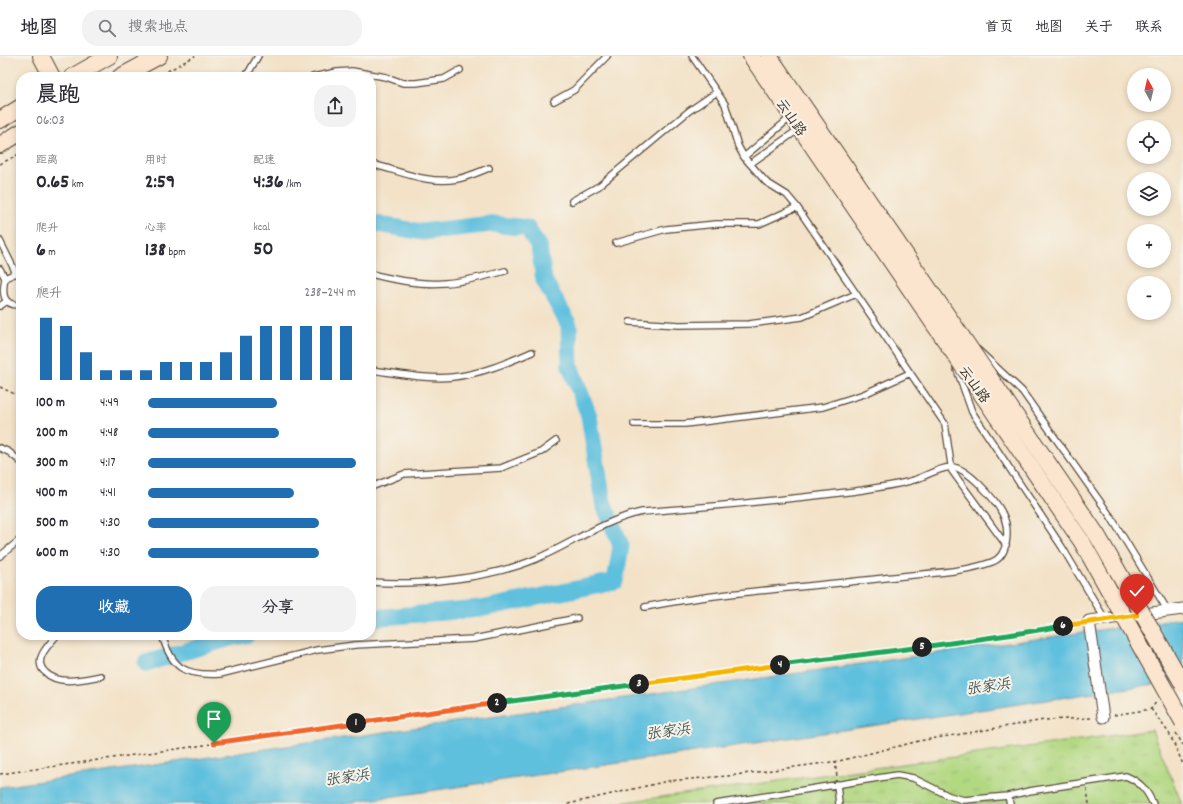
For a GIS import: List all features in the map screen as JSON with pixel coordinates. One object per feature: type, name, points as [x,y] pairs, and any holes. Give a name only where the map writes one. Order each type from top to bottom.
[{"type":"main road","points":[[41,56],[49,72]]},
{"type":"main road","points":[[81,72],[109,56]]},
{"type":"main road","points":[[129,72],[159,56]]},
{"type":"main road","name":"云山路","points":[[751,56],[796,122],[1097,535],[1183,684]]},
{"type":"main road","name":"云山路","points":[[769,56],[956,342],[1082,542],[1183,722]]},
{"type":"main road","points":[[0,120],[16,110]]},
{"type":"main road","points":[[0,144],[16,135]]},
{"type":"street","points":[[1103,717],[1090,621],[1183,609]]},
{"type":"lane","points":[[248,72],[258,56]]},
{"type":"lane","points":[[554,101],[574,90],[607,56]]},
{"type":"lane","points":[[692,56],[725,104],[738,146],[744,157],[766,182],[787,195],[797,207],[945,424],[950,447],[950,467],[1006,545]]},
{"type":"lane","points":[[376,75],[403,83],[416,83],[444,79],[460,70]]},
{"type":"lane","points":[[337,72],[358,72]]},
{"type":"lane","points":[[572,201],[599,186],[689,111],[717,92]]},
{"type":"lane","points":[[744,157],[796,122]]},
{"type":"lane","points":[[750,164],[796,122]]},
{"type":"lane","points":[[376,165],[431,180],[457,180],[490,168]]},
{"type":"lane","points":[[616,243],[666,229],[716,224],[759,224],[797,207]]},
{"type":"lane","points":[[0,241],[16,271]]},
{"type":"lane","points":[[0,269],[5,278],[2,292],[7,301],[16,305]]},
{"type":"lane","points":[[376,275],[414,283],[435,285],[473,280],[505,271]]},
{"type":"lane","points":[[5,278],[16,275]]},
{"type":"lane","points":[[630,322],[679,325],[749,324],[802,317],[856,294]]},
{"type":"lane","points":[[0,306],[7,301]]},
{"type":"lane","points":[[956,342],[991,360],[1022,391],[1112,517],[1168,611]]},
{"type":"lane","points":[[956,342],[972,412],[1062,547],[1105,619]]},
{"type":"lane","points":[[376,371],[435,378],[453,377],[473,373],[512,361],[532,352]]},
{"type":"lane","points":[[634,424],[686,424],[823,408],[864,394],[910,373]]},
{"type":"lane","points":[[376,485],[404,474],[501,468],[541,452],[556,441]]},
{"type":"lane","points":[[0,448],[9,452],[16,458]]},
{"type":"lane","points":[[376,582],[395,584],[418,583],[501,571],[542,556],[576,541],[606,524],[629,514],[779,500],[864,490],[913,480],[950,467],[964,470],[972,476],[1003,514],[1006,532],[1006,545],[1002,555],[997,560],[975,567],[843,583],[716,595],[646,607]]},
{"type":"lane","points":[[0,556],[16,543]]},
{"type":"lane","points":[[163,640],[167,652],[173,662],[180,668],[191,673],[204,675],[220,674],[317,650],[355,645],[474,640],[578,618]]},
{"type":"lane","points":[[53,640],[41,656],[40,664],[46,674],[53,679],[64,680],[80,680],[101,676]]},
{"type":"lane","points":[[716,804],[897,775],[912,778],[949,796],[964,800],[1008,796],[1126,776],[1136,780],[1147,791],[1153,804]]},
{"type":"lane","points":[[838,784],[839,804]]},
{"type":"lane","points":[[1008,796],[1010,804]]},
{"type":"path","points":[[166,72],[195,56]]},
{"type":"path","points":[[0,164],[16,156]]},
{"type":"path","points":[[0,387],[16,395]]},
{"type":"path","points":[[0,774],[529,699],[1008,635],[1090,621]]},
{"type":"path","points":[[568,804],[668,781],[728,776],[835,761],[919,741],[1045,720],[1103,717],[1151,709],[1159,698]]},
{"type":"path","points":[[1151,709],[1169,733],[1183,764]]},
{"type":"path","points":[[835,761],[838,784]]},
{"type":"path","points":[[1085,782],[1089,804]]},
{"type":"green space","points":[[1152,730],[1182,804],[610,804]]},
{"type":"water","name":"张家浜","points":[[1183,618],[1183,680],[341,804],[0,804],[0,787]]},
{"type":"waterway","points":[[376,224],[422,232],[492,224],[527,228],[539,247],[544,280],[569,325],[570,366],[589,416],[603,502],[621,546],[615,581],[480,609],[376,618]]},
{"type":"waterway","points":[[146,663],[223,640]]},
{"type":"route","points":[[214,743],[1008,635],[1090,621],[1137,615]]}]
